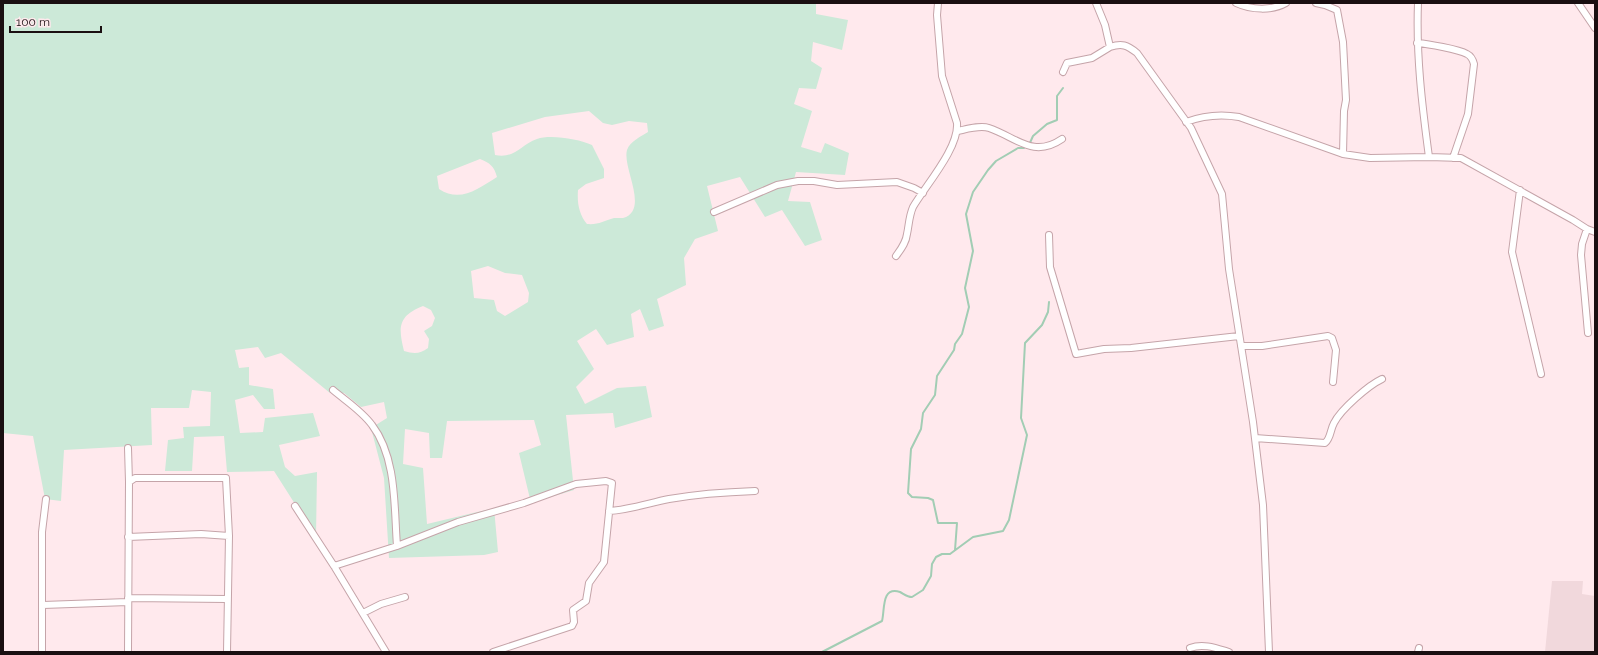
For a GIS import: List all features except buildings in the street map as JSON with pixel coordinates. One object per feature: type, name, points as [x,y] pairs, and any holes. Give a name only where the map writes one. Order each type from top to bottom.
[{"type":"street","points":[[896,256],[905,240],[910,216],[944,161],[958,131],[957,123],[942,76],[937,15],[938,3]]},
{"type":"street","points":[[1096,3],[1105,25],[1110,47]]},
{"type":"street","points":[[1236,3],[1268,9],[1280,7],[1286,3]]},
{"type":"street","points":[[1316,3],[1326,4],[1337,10],[1343,42],[1346,100],[1344,111],[1343,154]]},
{"type":"street","points":[[1418,3],[1417,43],[1420,92],[1429,156]]},
{"type":"street","points":[[1578,3],[1595,28]]},
{"type":"street","points":[[1417,43],[1437,46],[1466,54],[1472,59],[1474,64],[1468,114],[1453,158]]},
{"type":"street","points":[[1064,72],[1067,63],[1092,58],[1110,47],[1119,44],[1128,46],[1137,53],[1195,136],[1222,194],[1229,269],[1255,438],[1263,505],[1269,652]]},
{"type":"street","points":[[1186,122],[1198,118],[1230,116],[1239,117],[1343,154],[1370,158],[1429,156],[1462,158],[1573,220],[1587,230],[1595,232]]},
{"type":"street","points":[[958,131],[990,128],[1031,148],[1041,148],[1062,140]]},
{"type":"street","points":[[714,212],[777,185],[798,181],[814,181],[837,185],[897,182],[923,193]]},
{"type":"street","points":[[1520,190],[1512,252],[1541,374]]},
{"type":"street","points":[[1587,230],[1582,244],[1581,255],[1588,333]]},
{"type":"street","points":[[1049,235],[1050,267],[1076,354],[1239,336]]},
{"type":"street","points":[[1241,346],[1262,346],[1328,336],[1332,338],[1336,350],[1333,382]]},
{"type":"street","points":[[1255,438],[1325,443],[1328,440],[1333,424],[1346,407],[1373,383],[1382,379]]},
{"type":"street","points":[[333,390],[373,426],[388,460],[392,483],[397,546]]},
{"type":"street","points":[[128,448],[128,652]]},
{"type":"street","points":[[129,482],[135,478],[226,478],[229,536],[227,652]]},
{"type":"street","points":[[334,566],[397,546],[458,522],[524,503],[576,484],[606,481],[612,483],[604,562],[589,583],[586,601],[573,610],[574,622],[572,626],[493,652]]},
{"type":"street","points":[[608,511],[621,511],[668,500],[720,492],[755,491]]},
{"type":"street","points":[[42,652],[42,532],[46,499]]},
{"type":"street","points":[[295,506],[334,566],[386,652]]},
{"type":"street","points":[[128,538],[201,534],[229,536]]},
{"type":"street","points":[[363,613],[381,604],[405,597]]},
{"type":"street","points":[[43,606],[128,600],[227,599]]},
{"type":"street","points":[[1190,648],[1212,646],[1229,652]]},
{"type":"shaded area","points":[[1552,581],[1583,581],[1582,594],[1595,596],[1595,652],[1545,652]]},
{"type":"green space","points":[[3,3],[816,3],[816,14],[848,20],[842,50],[813,42],[811,61],[822,68],[816,89],[799,88],[794,104],[812,111],[801,147],[821,153],[825,143],[849,153],[845,175],[796,172],[788,201],[810,202],[822,240],[805,246],[782,210],[765,217],[740,177],[707,186],[718,231],[695,239],[684,258],[686,285],[657,299],[664,326],[649,331],[640,309],[631,314],[634,337],[607,345],[596,329],[577,341],[594,369],[576,387],[585,404],[617,388],[646,386],[652,417],[615,428],[613,413],[566,415],[574,490],[531,503],[519,453],[541,445],[534,420],[447,421],[442,458],[430,458],[429,433],[405,429],[403,464],[423,468],[427,524],[494,508],[498,552],[484,555],[389,558],[384,478],[371,428],[387,418],[384,402],[361,407],[344,393],[330,393],[281,353],[265,358],[258,347],[235,350],[239,368],[249,367],[249,385],[273,389],[275,409],[264,409],[253,395],[235,400],[240,433],[263,432],[265,418],[313,413],[320,436],[279,445],[285,467],[295,476],[317,472],[316,537],[274,471],[227,472],[224,436],[194,437],[192,471],[165,471],[168,440],[184,438],[183,427],[210,426],[211,392],[192,390],[189,408],[151,408],[152,445],[64,450],[61,501],[45,499],[33,436],[3,433]],"holes":[[[589,111],[603,123],[612,125],[629,121],[647,123],[648,132],[633,141],[627,150],[626,158],[635,198],[634,207],[631,214],[623,218],[614,218],[594,224],[587,224],[584,220],[579,208],[578,190],[586,184],[604,178],[604,169],[592,145],[564,138],[549,137],[537,139],[508,155],[495,155],[492,133],[545,117]],[[480,159],[491,165],[497,177],[469,193],[454,195],[439,189],[437,176]],[[488,266],[505,273],[522,275],[529,293],[528,302],[505,316],[497,311],[494,300],[474,298],[471,271]],[[423,306],[431,310],[435,318],[432,326],[424,331],[429,339],[428,348],[414,353],[404,351],[401,329],[404,318]]]},
{"type":"waterway","points":[[1029,145],[1033,136],[1047,124],[1057,120],[1057,96],[1063,88]]},
{"type":"waterway","points":[[955,550],[957,523],[938,523],[933,500],[928,498],[912,497],[908,493],[911,449],[921,429],[923,413],[935,395],[937,376],[954,350],[955,344],[962,334],[969,307],[965,288],[973,251],[966,214],[973,192],[996,161],[1018,148],[1024,148]]},
{"type":"waterway","points":[[822,652],[882,621],[885,600],[890,592],[900,592],[912,597],[923,590],[931,576],[932,564],[936,557],[942,554],[950,554],[973,537],[1003,531],[1009,520],[1027,435],[1021,418],[1025,343],[1042,325],[1048,312],[1049,302]]}]
